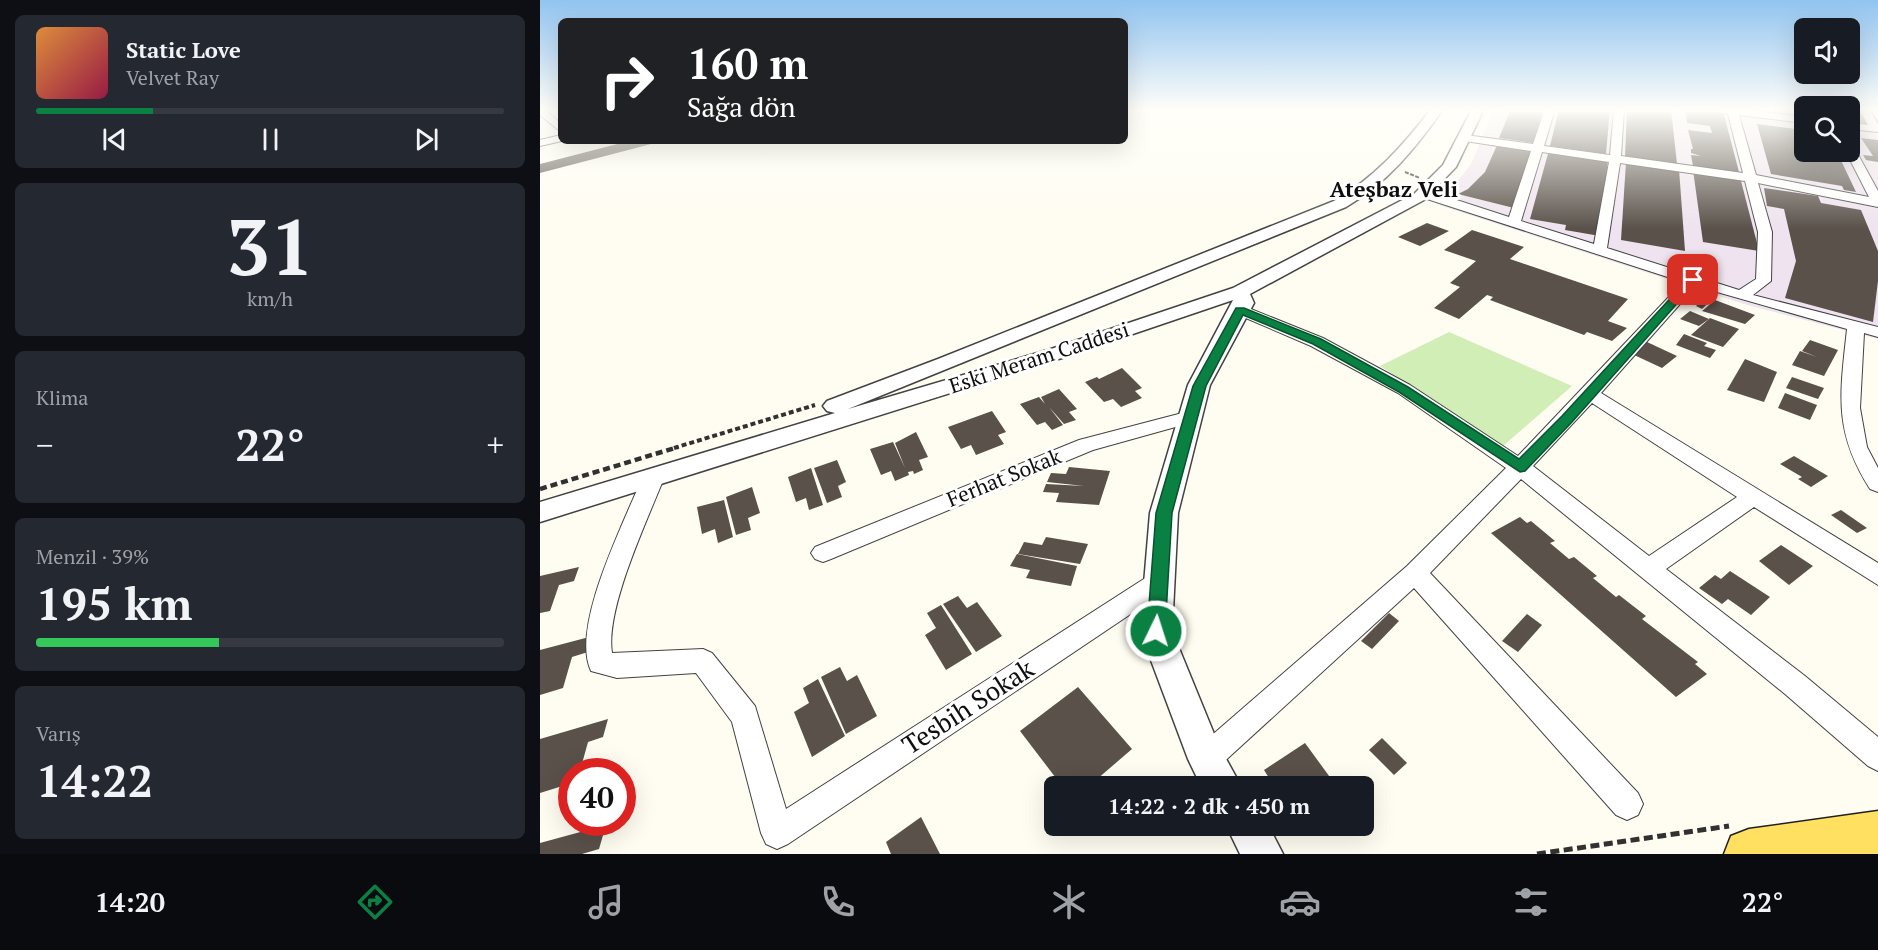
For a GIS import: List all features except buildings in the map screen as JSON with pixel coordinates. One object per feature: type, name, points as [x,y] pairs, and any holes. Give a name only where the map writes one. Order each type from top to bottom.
[{"type":"main road","points":[[1743,840],[1878,836]]},
{"type":"street","name":"Eski Meram Caddesi","points":[[540,512],[1107,337],[1240,301],[1409,203],[1412,182],[1423,149]]},
{"type":"street","name":"Eski Meram Caddesi","points":[[540,496],[749,434],[856,399],[1340,204],[1374,196],[1449,167],[1459,149]]},
{"type":"street","points":[[1514,222],[1538,149]]},
{"type":"street","points":[[1544,149],[1751,178],[1878,203]]},
{"type":"street","points":[[1600,250],[1616,149]]},
{"type":"street","points":[[1741,296],[1762,281],[1765,232],[1743,149]]},
{"type":"street","points":[[1857,162],[1878,203]]},
{"type":"street","points":[[1374,196],[1400,203],[1414,200],[1418,193],[1412,182]]},
{"type":"street","points":[[1412,182],[1431,196],[1741,296],[1878,332]]},
{"type":"street","points":[[1107,337],[1089,334],[1081,327],[1079,320],[1085,313],[1191,271],[1222,253]]},
{"type":"street","points":[[1206,759],[1415,573],[1590,394],[1693,280]]},
{"type":"street","points":[[1216,776],[1206,759],[1156,631],[1164,513],[1199,386],[1240,301],[1404,389],[1520,467],[1795,685],[1878,756]]},
{"type":"street","points":[[1856,326],[1849,415],[1862,464],[1878,484]]},
{"type":"street","points":[[1590,394],[1878,575]]},
{"type":"street","name":"Ferhat Sokak","points":[[823,553],[1086,445],[1190,417]]},
{"type":"street","name":"Tesbih Sokak","points":[[653,478],[603,613],[596,653],[600,663],[617,666],[703,661],[745,716],[777,833],[1160,582]]},
{"type":"street","points":[[1648,569],[1753,497]]},
{"type":"street","points":[[1415,573],[1627,804]]},
{"type":"street","points":[[1252,836],[1263,854]]},
{"type":"path","points":[[1537,854],[1743,840]]},
{"type":"shaded area","points":[[1477,149],[1794,149],[1794,162],[1860,162],[1860,149],[1878,149],[1878,339],[1744,304],[1439,205],[1471,164]]},
{"type":"green space","points":[[1449,332],[1572,386],[1503,446],[1380,366]]},
{"type":"district","name":"Ateşbaz Veli","points":[[1394,189]]},
{"type":"route","points":[[1156,631],[1164,513],[1199,386],[1240,310],[1317,342],[1404,389],[1520,467],[1567,419],[1693,280]]}]
